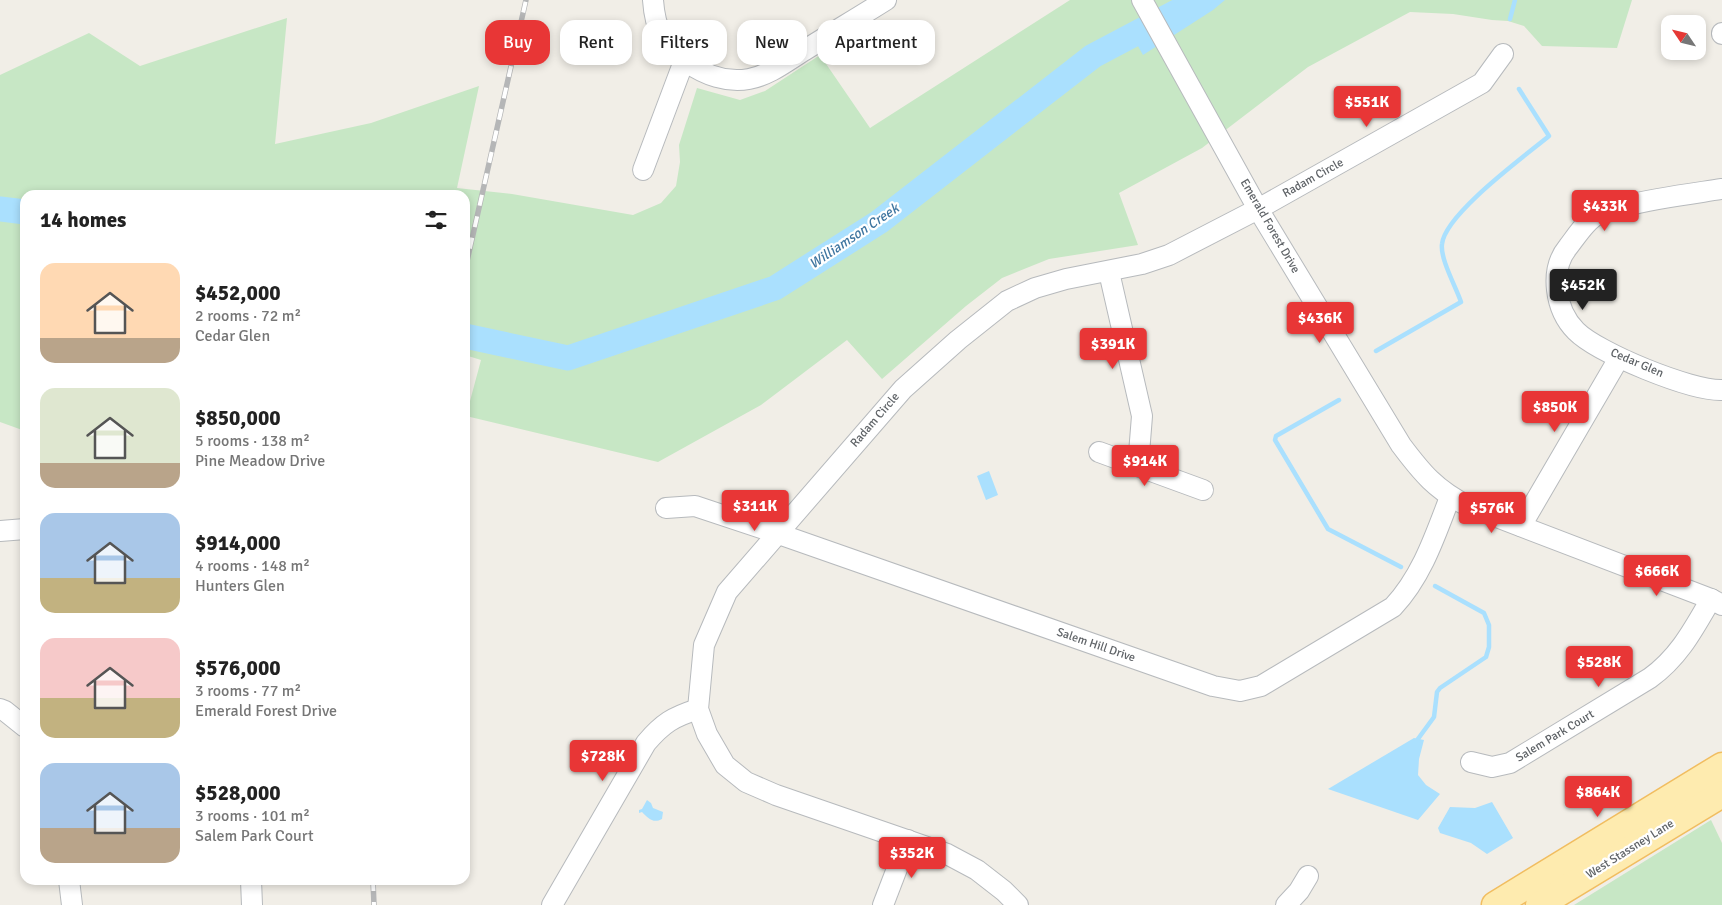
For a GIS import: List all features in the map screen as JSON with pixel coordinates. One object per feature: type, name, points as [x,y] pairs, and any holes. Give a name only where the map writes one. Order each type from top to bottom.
[{"type":"main road","name":"West Stassney Lane","points":[[1495,905],[1722,766]]},
{"type":"main road","name":"West Stassney Lane","points":[[1539,905],[1722,794]]},
{"type":"street","points":[[653,0],[656,20]]},
{"type":"street","points":[[690,65],[719,78],[736,80],[764,75],[886,0]]},
{"type":"street","name":"Emerald Forest Drive","points":[[1142,0],[1258,209],[1401,445],[1422,472],[1450,497],[1468,506],[1716,602]]},
{"type":"street","name":"Radam Circle","points":[[1018,905],[977,870],[947,854],[776,795],[746,782],[725,765],[707,734],[698,709],[704,644],[726,592],[903,389],[958,340],[1007,301],[1035,288],[1066,279],[1142,264],[1169,254],[1258,209],[1482,83],[1503,54]]},
{"type":"street","points":[[643,170],[682,65]]},
{"type":"street","name":"Cedar Glen","points":[[1722,189],[1643,202],[1603,212],[1585,225],[1561,255],[1557,276],[1558,298],[1566,318],[1576,331],[1619,358],[1699,388],[1722,390]]},
{"type":"street","points":[[1109,272],[1142,416],[1138,466]]},
{"type":"street","points":[[1521,526],[1619,358]]},
{"type":"street","points":[[1099,452],[1203,490]]},
{"type":"street","name":"Salem Hill Drive","points":[[666,508],[695,506],[1213,686],[1240,691],[1261,686],[1394,607],[1416,579],[1450,497]]},
{"type":"street","points":[[0,530],[20,529]]},
{"type":"street","name":"Salem Park Court","points":[[1472,762],[1492,766],[1510,763],[1650,678],[1664,668],[1675,656],[1716,602]]},
{"type":"street","points":[[0,709],[6,711],[20,723]]},
{"type":"street","points":[[552,905],[646,743],[659,727],[681,714],[698,709]]},
{"type":"street","points":[[883,905],[908,840]]},
{"type":"street","points":[[1286,905],[1308,876]]},
{"type":"street","points":[[70,885],[72,905]]},
{"type":"street","points":[[250,885],[252,905]]},
{"type":"green space","points":[[1070,0],[1632,0],[1617,48],[1542,46],[1524,26],[1508,21],[1453,14],[1410,12],[1308,67],[1202,148],[1119,193],[1138,245],[1049,259],[1002,278],[966,306],[882,379],[847,340],[761,405],[658,462],[470,417],[470,401],[481,360],[470,357],[470,190],[20,190],[20,429],[0,422],[0,75],[89,33],[140,66],[287,18],[275,144],[371,123],[479,86],[457,188],[512,194],[633,215],[661,203],[676,186],[680,162],[679,145],[697,88],[740,100],[765,91],[817,57],[817,65],[827,65],[870,128]]},
{"type":"green space","points":[[1711,820],[1722,843],[1722,905],[1574,905]]},
{"type":"water","points":[[1179,0],[1225,0],[1213,10],[1143,55],[1130,32]]},
{"type":"water","points":[[989,471],[998,495],[986,500],[977,476]]},
{"type":"water","points":[[1414,738],[1424,740],[1419,759],[1418,775],[1426,785],[1440,794],[1418,820],[1328,789]]},
{"type":"water","points":[[647,800],[653,808],[663,812],[662,819],[653,821],[642,812],[639,813],[639,810],[642,809]]},
{"type":"water","points":[[1492,802],[1513,838],[1487,854],[1471,843],[1440,833],[1438,828],[1450,807],[1475,808]]},
{"type":"waterway","name":"Williamson Creek","points":[[470,337],[568,358],[775,288],[879,222],[1093,56],[1199,0]]},
{"type":"waterway","points":[[1510,19],[1515,0]]},
{"type":"waterway","points":[[1376,351],[1461,302],[1443,257],[1442,244],[1446,232],[1457,217],[1488,186],[1549,136],[1519,89]]},
{"type":"waterway","name":"Williamson Creek","points":[[0,209],[20,211]]},
{"type":"waterway","points":[[1339,400],[1276,436],[1275,440],[1328,529],[1401,567]]},
{"type":"waterway","points":[[1415,743],[1434,717],[1437,692],[1440,688],[1486,657],[1489,647],[1489,625],[1484,613],[1435,586]]},
{"type":"railway","points":[[470,248],[526,0]]},
{"type":"railway","points":[[373,885],[374,905]]}]
